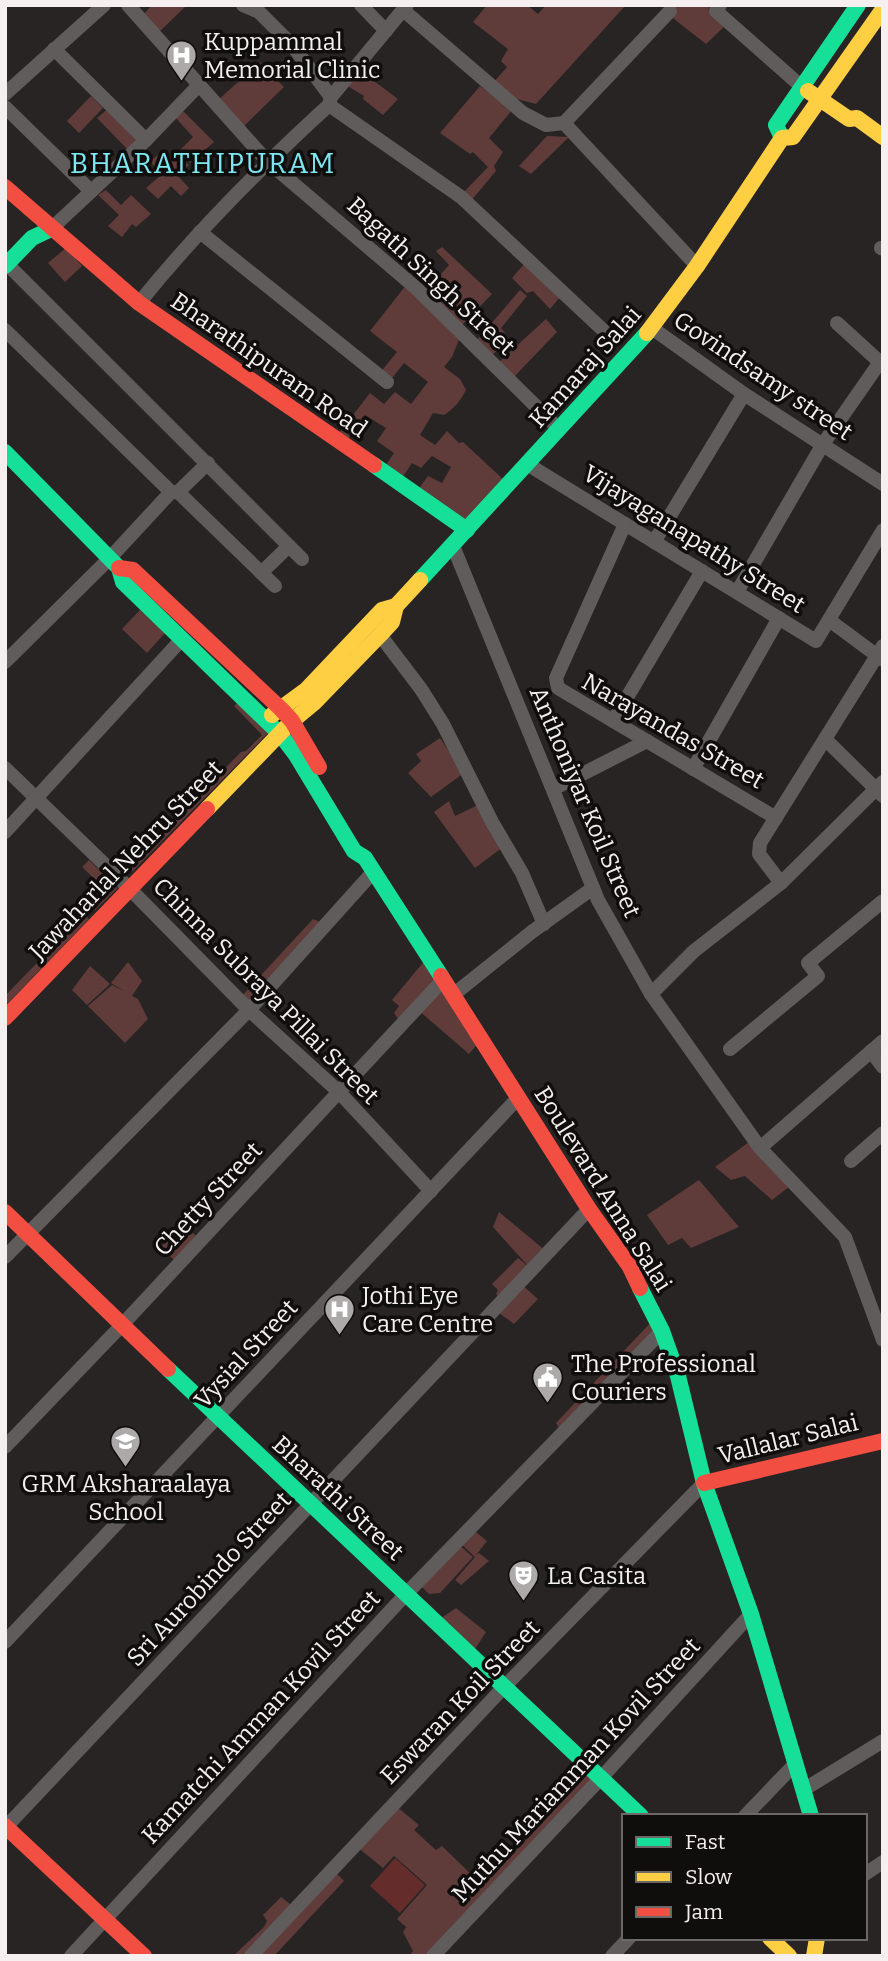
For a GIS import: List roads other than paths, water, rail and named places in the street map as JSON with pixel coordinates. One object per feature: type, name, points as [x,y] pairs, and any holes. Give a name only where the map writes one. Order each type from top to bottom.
[{"type":"main road","name":"Kamaraj Salai","points":[[782,138],[776,125],[858,5]]},
{"type":"main road","name":"Kamaraj Salai","points":[[782,138],[793,137],[882,10]]},
{"type":"main road","points":[[806,82],[823,93],[849,119],[857,118],[883,137]]},
{"type":"main road","name":"Kamaraj Salai","points":[[266,719],[286,715],[315,702],[392,622],[396,606],[652,328],[697,266],[782,138]]},
{"type":"main road","name":"Bharathipuram Road","points":[[5,187],[139,303],[467,530]]},
{"type":"main road","points":[[6,265],[36,236],[51,229]]},
{"type":"main road","name":"Boulevard Anna Salai","points":[[8,461],[114,563],[123,582],[280,734],[296,755],[354,851],[370,864]]},
{"type":"main road","name":"Boulevard Anna Salai","points":[[114,563],[133,570],[286,715],[364,844],[370,864],[589,1209],[630,1267],[662,1332],[678,1376],[704,1483],[751,1614],[809,1814]]},
{"type":"main road","name":"Kamaraj Salai","points":[[280,734],[286,715],[306,690],[382,610],[396,606]]},
{"type":"main road","points":[[253,683],[271,689],[306,690]]},
{"type":"main road","name":"Jawaharlal Nehru Street","points":[[5,1018],[280,734]]},
{"type":"main road","name":"Bharathi Street","points":[[5,1212],[639,1814]]},
{"type":"main road","name":"Vallalar Salai","points":[[704,1483],[883,1441]]},
{"type":"main road","points":[[6,1827],[144,1956]]},
{"type":"street","points":[[5,94],[104,5]]},
{"type":"street","name":"Bagath Singh Street","points":[[128,5],[268,161],[416,288],[559,429]]},
{"type":"street","points":[[243,5],[258,12],[292,45],[330,101],[461,197],[603,330]]},
{"type":"street","points":[[361,5],[386,30]]},
{"type":"street","points":[[720,5],[716,11],[806,82]]},
{"type":"street","points":[[139,303],[200,232],[330,101],[405,8],[523,113],[546,125],[564,124],[670,11]]},
{"type":"street","points":[[54,49],[146,140]]},
{"type":"street","points":[[51,229],[146,140],[199,85]]},
{"type":"street","points":[[5,107],[92,191]]},
{"type":"street","points":[[564,124],[697,266]]},
{"type":"street","points":[[200,232],[387,382]]},
{"type":"street","points":[[6,265],[302,559]]},
{"type":"street","points":[[737,593],[823,444],[881,363],[838,323]]},
{"type":"street","name":"Govindsamy street","points":[[652,328],[744,394],[883,484]]},
{"type":"street","points":[[5,330],[275,586]]},
{"type":"street","points":[[654,541],[744,394]]},
{"type":"street","points":[[5,663],[114,563],[175,492],[208,463]]},
{"type":"street","name":"Vijayaganapathy Street","points":[[527,464],[816,641],[829,620]]},
{"type":"street","name":"Narayandas Street","points":[[625,524],[556,678],[556,685],[562,693],[776,818]]},
{"type":"street","points":[[781,883],[758,849],[881,653],[829,620],[883,530]]},
{"type":"street","points":[[261,573],[289,546]]},
{"type":"street","name":"Anthoniyar Koil Street","points":[[453,546],[593,888],[651,994],[760,1148],[845,1237],[883,1340]]},
{"type":"street","points":[[614,721],[702,571]]},
{"type":"street","points":[[693,769],[779,618]]},
{"type":"street","points":[[380,635],[421,689],[443,724],[492,822],[522,873],[544,924]]},
{"type":"street","points":[[5,832],[182,639]]},
{"type":"street","points":[[651,994],[694,951],[781,883],[880,789],[825,739]]},
{"type":"street","points":[[553,789],[647,741]]},
{"type":"street","name":"Chinna Subraya Pillai Street","points":[[5,768],[130,889],[248,1010],[338,1091],[431,1191]]},
{"type":"street","points":[[5,1257],[248,1010],[370,864]]},
{"type":"street","points":[[453,995],[593,888]]},
{"type":"street","points":[[730,1049],[818,976],[808,963],[883,901]]},
{"type":"street","name":"Chetty Street","points":[[5,1447],[443,980]]},
{"type":"street","points":[[760,1148],[883,1041]]},
{"type":"street","points":[[871,1051],[883,1067]]},
{"type":"street","name":"Vysial Street","points":[[5,1642],[519,1097]]},
{"type":"street","points":[[851,1161],[883,1133]]},
{"type":"street","name":"Sri Aurobindo Street","points":[[6,1827],[589,1209]]},
{"type":"street","name":"Kamatchi Amman Kovil Street","points":[[71,1956],[406,1594],[662,1332]]},
{"type":"street","name":"Eswaran Koil Street","points":[[251,1956],[505,1687],[704,1483]]},
{"type":"street","name":"Muthu Mariamman Kovil Street","points":[[433,1956],[751,1614]]},
{"type":"street","points":[[803,1790],[883,1741]]},
{"type":"street","points":[[747,1814],[794,1763]]},
{"type":"street","points":[[867,1873],[883,1862]]},
{"type":"street","points":[[612,1956],[627,1940]]},
{"type":"place","name":"Kuppammal Memorial Clinic","points":[[181,83]]},
{"type":"place","name":"Jothi Eye Care Centre","points":[[339,1337]]},
{"type":"place","name":"The Professional Couriers","points":[[548,1405]]},
{"type":"place","name":"GRM Aksharaalaya School","points":[[126,1469]]},
{"type":"place","name":"La Casita","points":[[524,1603]]},
{"type":"district","name":"BHARATHIPURAM","points":[[203,163]]}]
